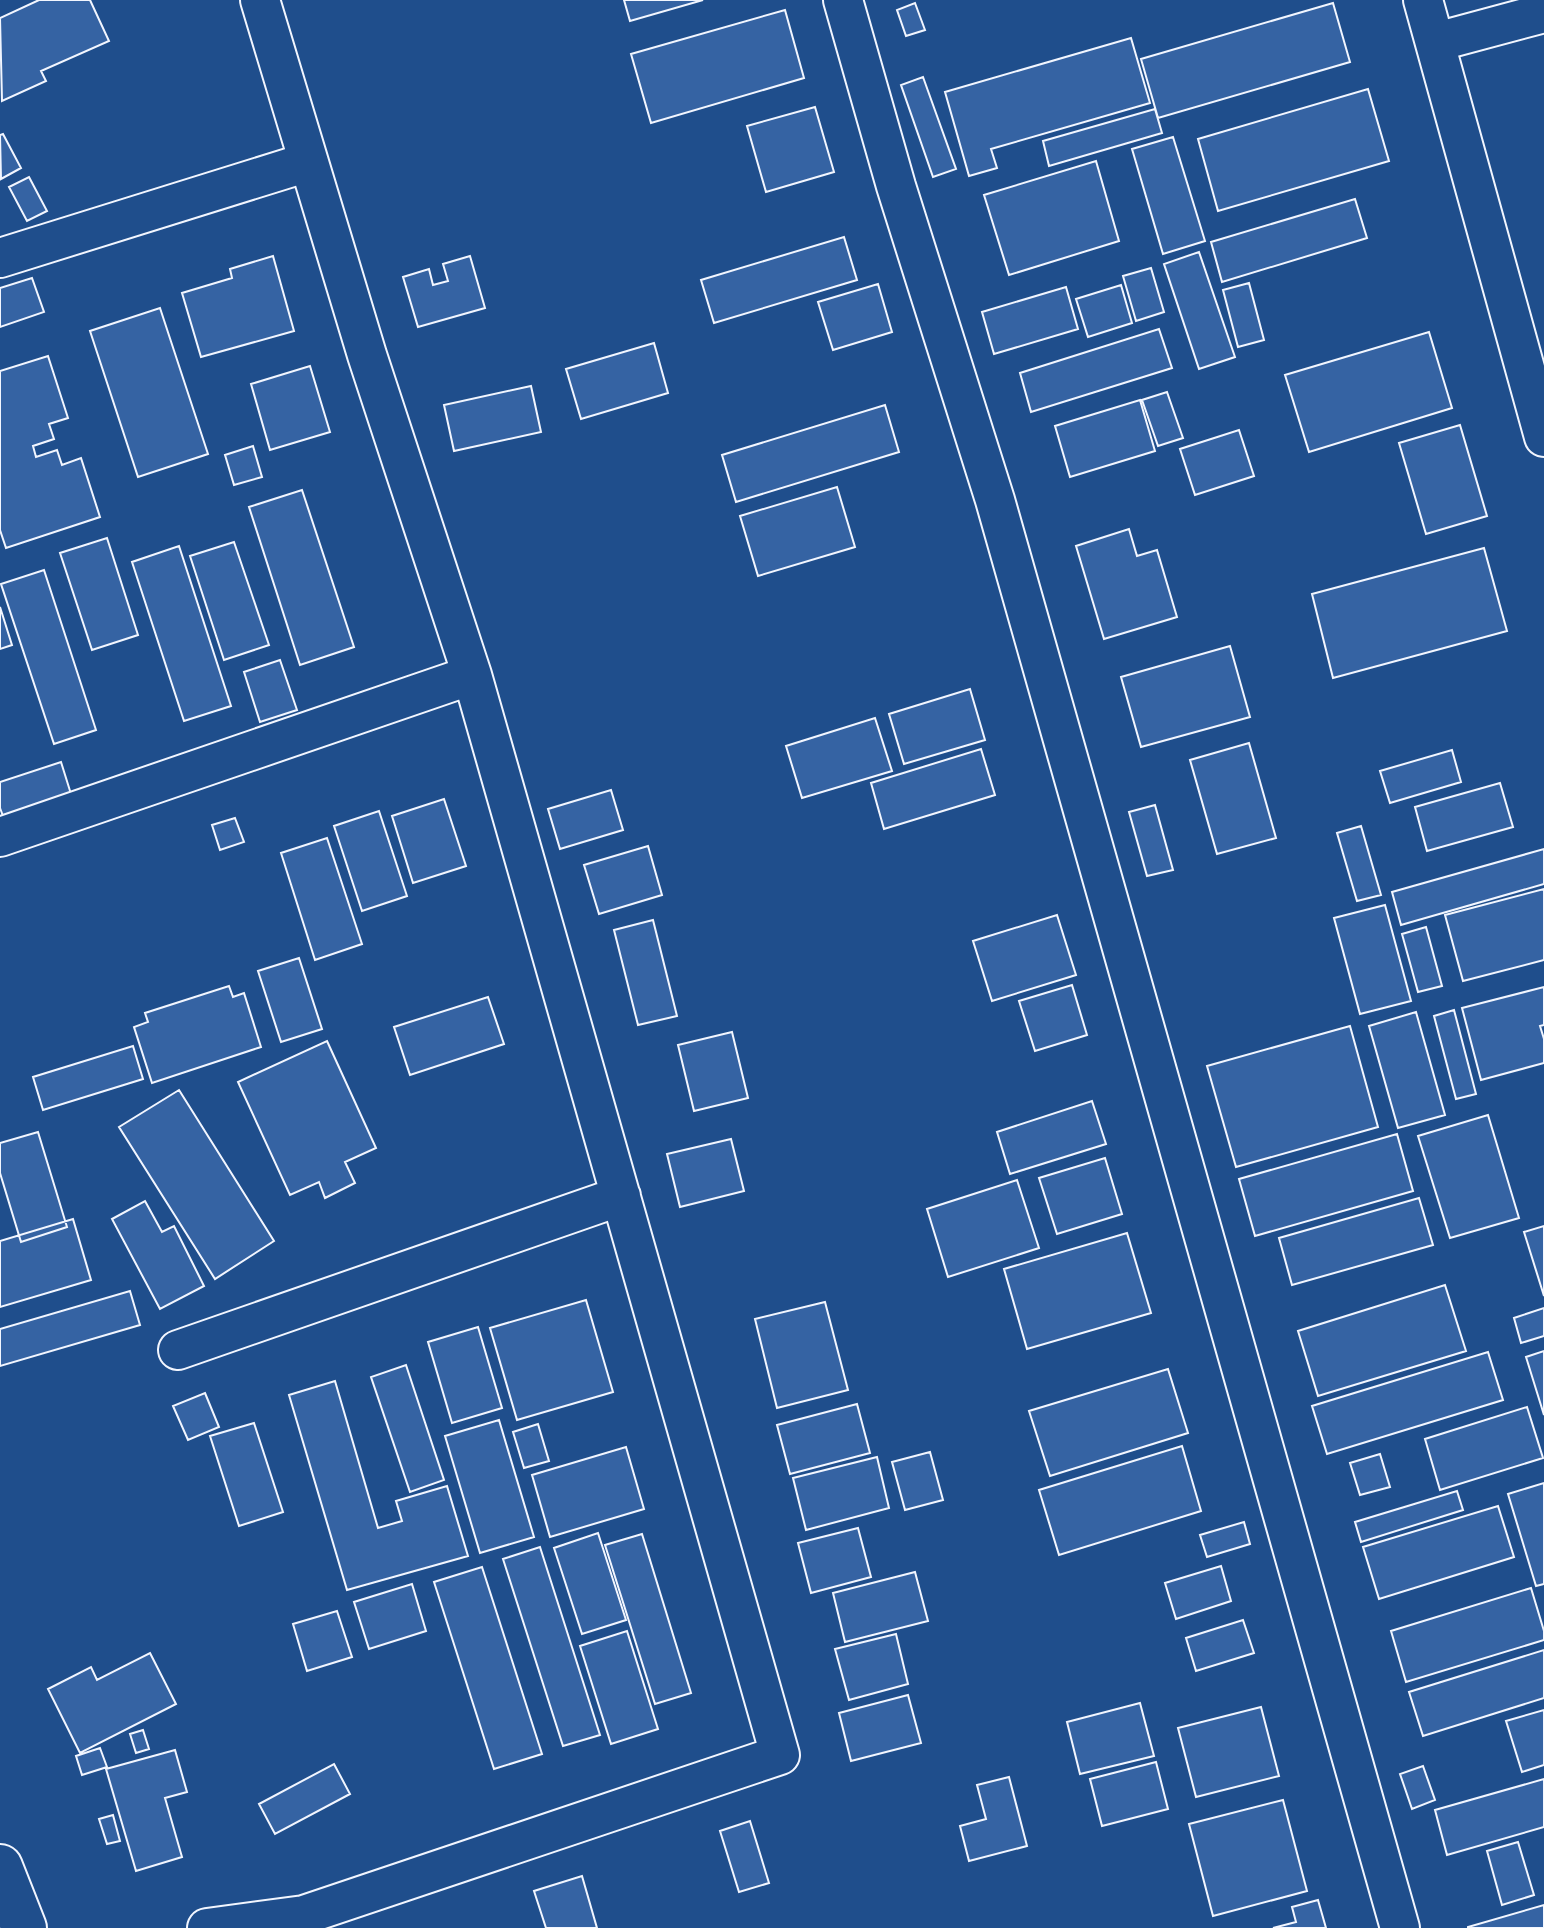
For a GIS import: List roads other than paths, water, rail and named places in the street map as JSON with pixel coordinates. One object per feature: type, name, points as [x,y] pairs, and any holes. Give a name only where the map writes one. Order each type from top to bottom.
[{"type":"street","points":[[207,1928],[304,1915],[780,1755],[472,675],[367,355],[260,0]]},
{"type":"street","points":[[843,0],[896,186],[999,515],[1400,1928]]},
{"type":"street","points":[[1423,0],[1544,437]]},
{"type":"street","points":[[1436,42],[1544,13]]},
{"type":"street","points":[[0,258],[308,162]]},
{"type":"street","points":[[0,837],[472,675]]},
{"type":"street","points":[[178,1350],[621,1196]]},
{"type":"street","points":[[0,1867],[24,1928]]}]
